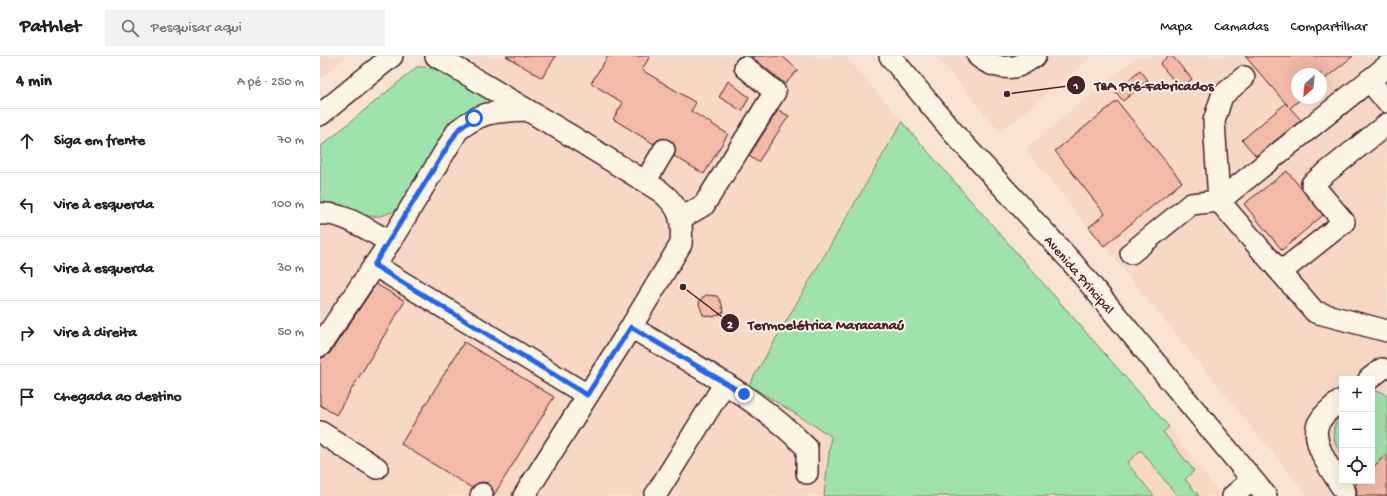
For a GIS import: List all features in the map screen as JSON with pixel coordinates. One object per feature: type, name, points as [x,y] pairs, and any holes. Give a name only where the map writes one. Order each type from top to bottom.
[{"type":"lane","points":[[320,115],[392,56]]},
{"type":"lane","points":[[436,56],[528,110],[672,200],[682,228],[681,244],[631,327],[524,496]]},
{"type":"lane","name":"Avenida Principal","points":[[890,56],[957,137],[1071,261],[1266,496]]},
{"type":"lane","points":[[978,56],[984,61],[1004,68],[1019,66],[1035,56]]},
{"type":"lane","points":[[1131,253],[1190,204],[1219,201],[1387,66]]},
{"type":"lane","points":[[680,219],[704,205],[775,92],[745,67]]},
{"type":"lane","points":[[1244,77],[1222,96],[1214,121],[1219,201],[1315,312],[1387,331]]},
{"type":"lane","points":[[1369,80],[1387,102]]},
{"type":"lane","points":[[320,346],[327,322],[374,265],[390,242],[458,130],[474,118],[494,112],[528,110]]},
{"type":"lane","points":[[1281,272],[1344,222],[1312,184],[1387,125]]},
{"type":"lane","points":[[645,182],[664,150]]},
{"type":"lane","points":[[320,214],[330,213],[344,218],[390,242]]},
{"type":"lane","points":[[374,265],[587,395]]},
{"type":"lane","points":[[631,327],[744,394],[796,437],[807,448],[807,473]]},
{"type":"lane","points":[[655,496],[724,383]]},
{"type":"lane","points":[[1339,402],[1330,409],[1318,425],[1318,448],[1345,492]]},
{"type":"lane","points":[[320,432],[377,468]]},
{"type":"lane","points":[[1233,496],[1252,480]]},
{"type":"shaded area","points":[[320,56],[347,56],[320,79]]},
{"type":"shaded area","points":[[428,56],[845,56],[1169,427],[1221,496],[320,496],[320,147]]},
{"type":"shaded area","points":[[936,56],[1092,56],[1000,132]]},
{"type":"shaded area","points":[[1137,56],[1387,56],[1387,496],[1308,496],[1025,149]]},
{"type":"green space","points":[[417,67],[437,70],[447,74],[467,84],[494,101],[477,105],[448,128],[399,208],[386,214],[376,216],[358,213],[341,205],[320,203],[320,147]]},
{"type":"green space","points":[[902,122],[1169,427],[1163,432],[1194,471],[1185,479],[1199,496],[1177,496],[1141,450],[1127,463],[1154,496],[824,496],[831,436],[749,385]]},
{"type":"green space","points":[[1375,391],[1382,392],[1387,396],[1387,454],[1375,465]]},
{"type":"green space","points":[[1339,418],[1339,451],[1334,435],[1335,424]]},
{"type":"building","points":[[506,56],[556,56],[542,78]]},
{"type":"building","points":[[608,56],[650,56],[642,70],[696,103],[691,111],[728,134],[704,174],[674,156],[676,150],[674,144],[670,140],[664,138],[658,140],[654,144],[613,119],[623,103],[591,83]]},
{"type":"building","points":[[751,56],[782,56],[798,70],[785,84]]},
{"type":"building","points":[[1168,56],[1172,56],[1192,79],[1180,88],[1160,64]]},
{"type":"building","points":[[1245,56],[1353,56],[1327,77],[1327,68],[1291,68],[1291,104],[1295,104],[1290,108],[1301,120],[1256,156],[1242,140],[1286,103]]},
{"type":"building","points":[[1140,70],[1148,80],[1123,101],[1115,91]]},
{"type":"building","points":[[728,81],[749,97],[742,111],[719,97]]},
{"type":"building","points":[[1117,101],[1182,182],[1104,246],[1089,227],[1105,214],[1055,151]]},
{"type":"building","points":[[778,110],[789,116],[758,162],[749,156]]},
{"type":"building","points":[[1287,171],[1323,215],[1282,250],[1244,204]]},
{"type":"building","points":[[376,284],[405,301],[336,415],[320,405],[320,359],[330,353]]},
{"type":"building","points":[[706,295],[717,296],[721,302],[724,312],[714,317],[703,315],[699,304],[700,300]]},
{"type":"building","points":[[464,342],[554,397],[494,495],[492,488],[488,483],[481,482],[472,488],[401,444]]},
{"type":"building","points":[[1387,454],[1387,496],[1356,496],[1356,484],[1375,484],[1375,465]]},
{"type":"place","name":"T&A Pré-Fabricados","points":[[1007,94]]},
{"type":"place","name":"Termoelétrica Maracanaú","points":[[683,287]]},
{"type":"route","points":[[474,118],[458,130],[421,188],[390,242],[374,265],[587,395],[631,327],[744,394]]}]
